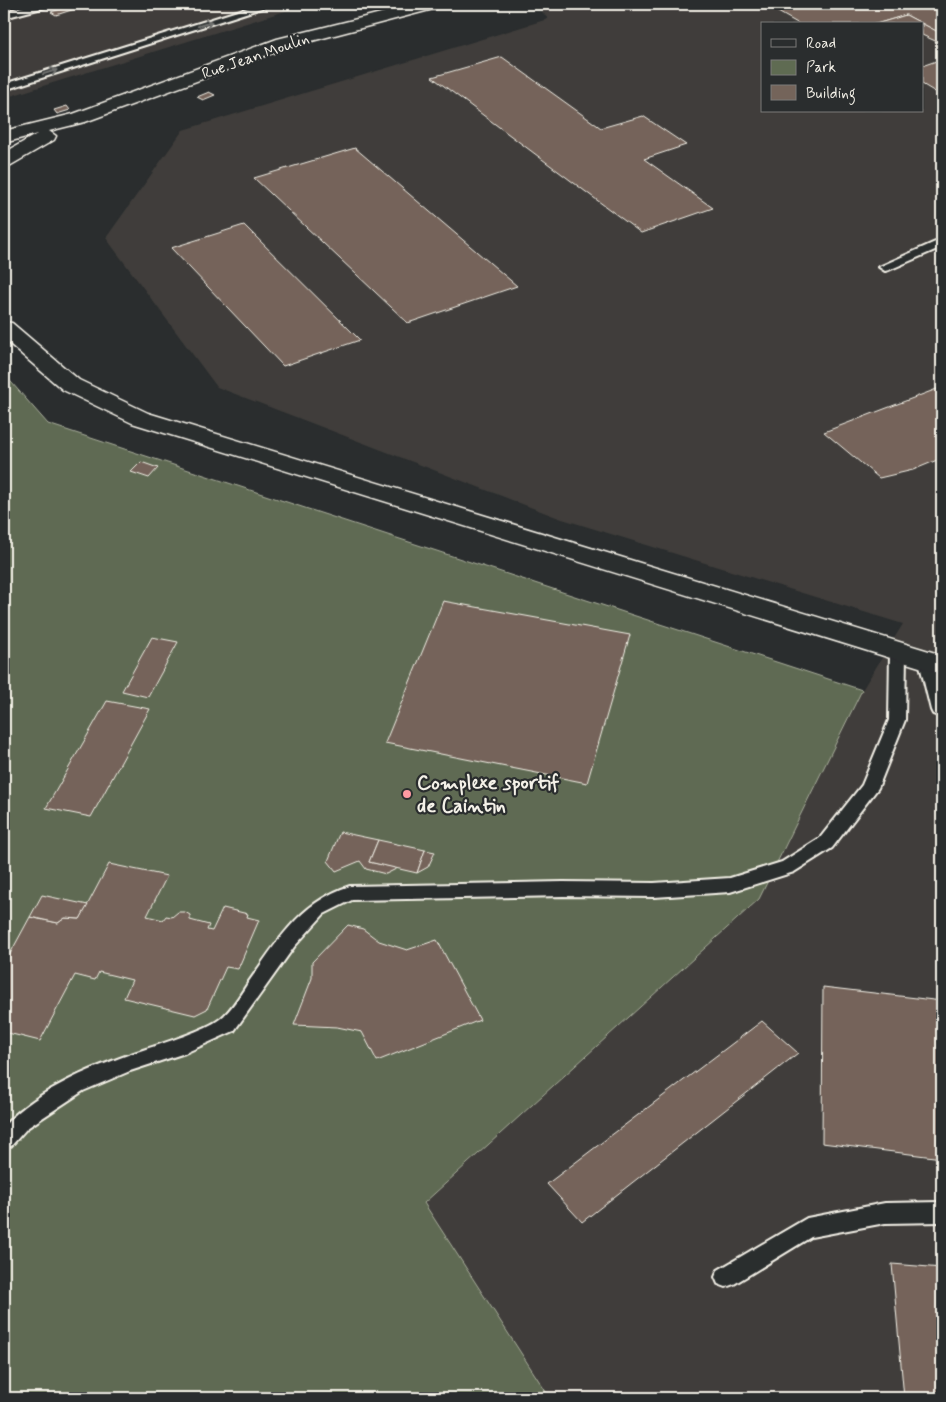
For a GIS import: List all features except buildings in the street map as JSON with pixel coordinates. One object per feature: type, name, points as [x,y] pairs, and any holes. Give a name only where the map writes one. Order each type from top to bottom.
[{"type":"main road","name":"Rue Jean Moulin","points":[[4,138],[78,118],[283,42],[435,4]]},
{"type":"main road","name":"Rue Jean Moulin","points":[[4,161],[78,118]]},
{"type":"main road","points":[[4,328],[71,385],[140,418],[934,663]]},
{"type":"lane","points":[[4,15],[37,5],[52,4]]},
{"type":"lane","points":[[4,87],[269,4]]},
{"type":"lane","points":[[885,267],[942,243]]},
{"type":"lane","points":[[4,1140],[20,1122],[76,1085],[125,1064],[178,1047],[227,1025],[250,996],[287,942],[318,909],[350,893],[563,889],[654,890],[730,885],[788,867],[826,843],[869,788],[897,720],[898,652]]},
{"type":"lane","points":[[934,663],[939,710],[942,711]]},
{"type":"lane","points":[[726,1277],[807,1228],[885,1213],[942,1212]]},
{"type":"shaded area","points":[[4,4],[308,4],[4,98]]},
{"type":"shaded area","points":[[942,4],[942,1398],[550,1398],[424,1203],[759,899],[862,690],[903,624],[559,518],[217,387],[106,238],[183,130],[548,19],[537,5]]},
{"type":"green space","name":"Complexe sportif de Caintin","points":[[4,374],[48,424],[862,690],[759,899],[424,1203],[550,1398],[4,1398]]},
{"type":"place","name":"Complexe sportif de Caintin","points":[[407,794]]}]
